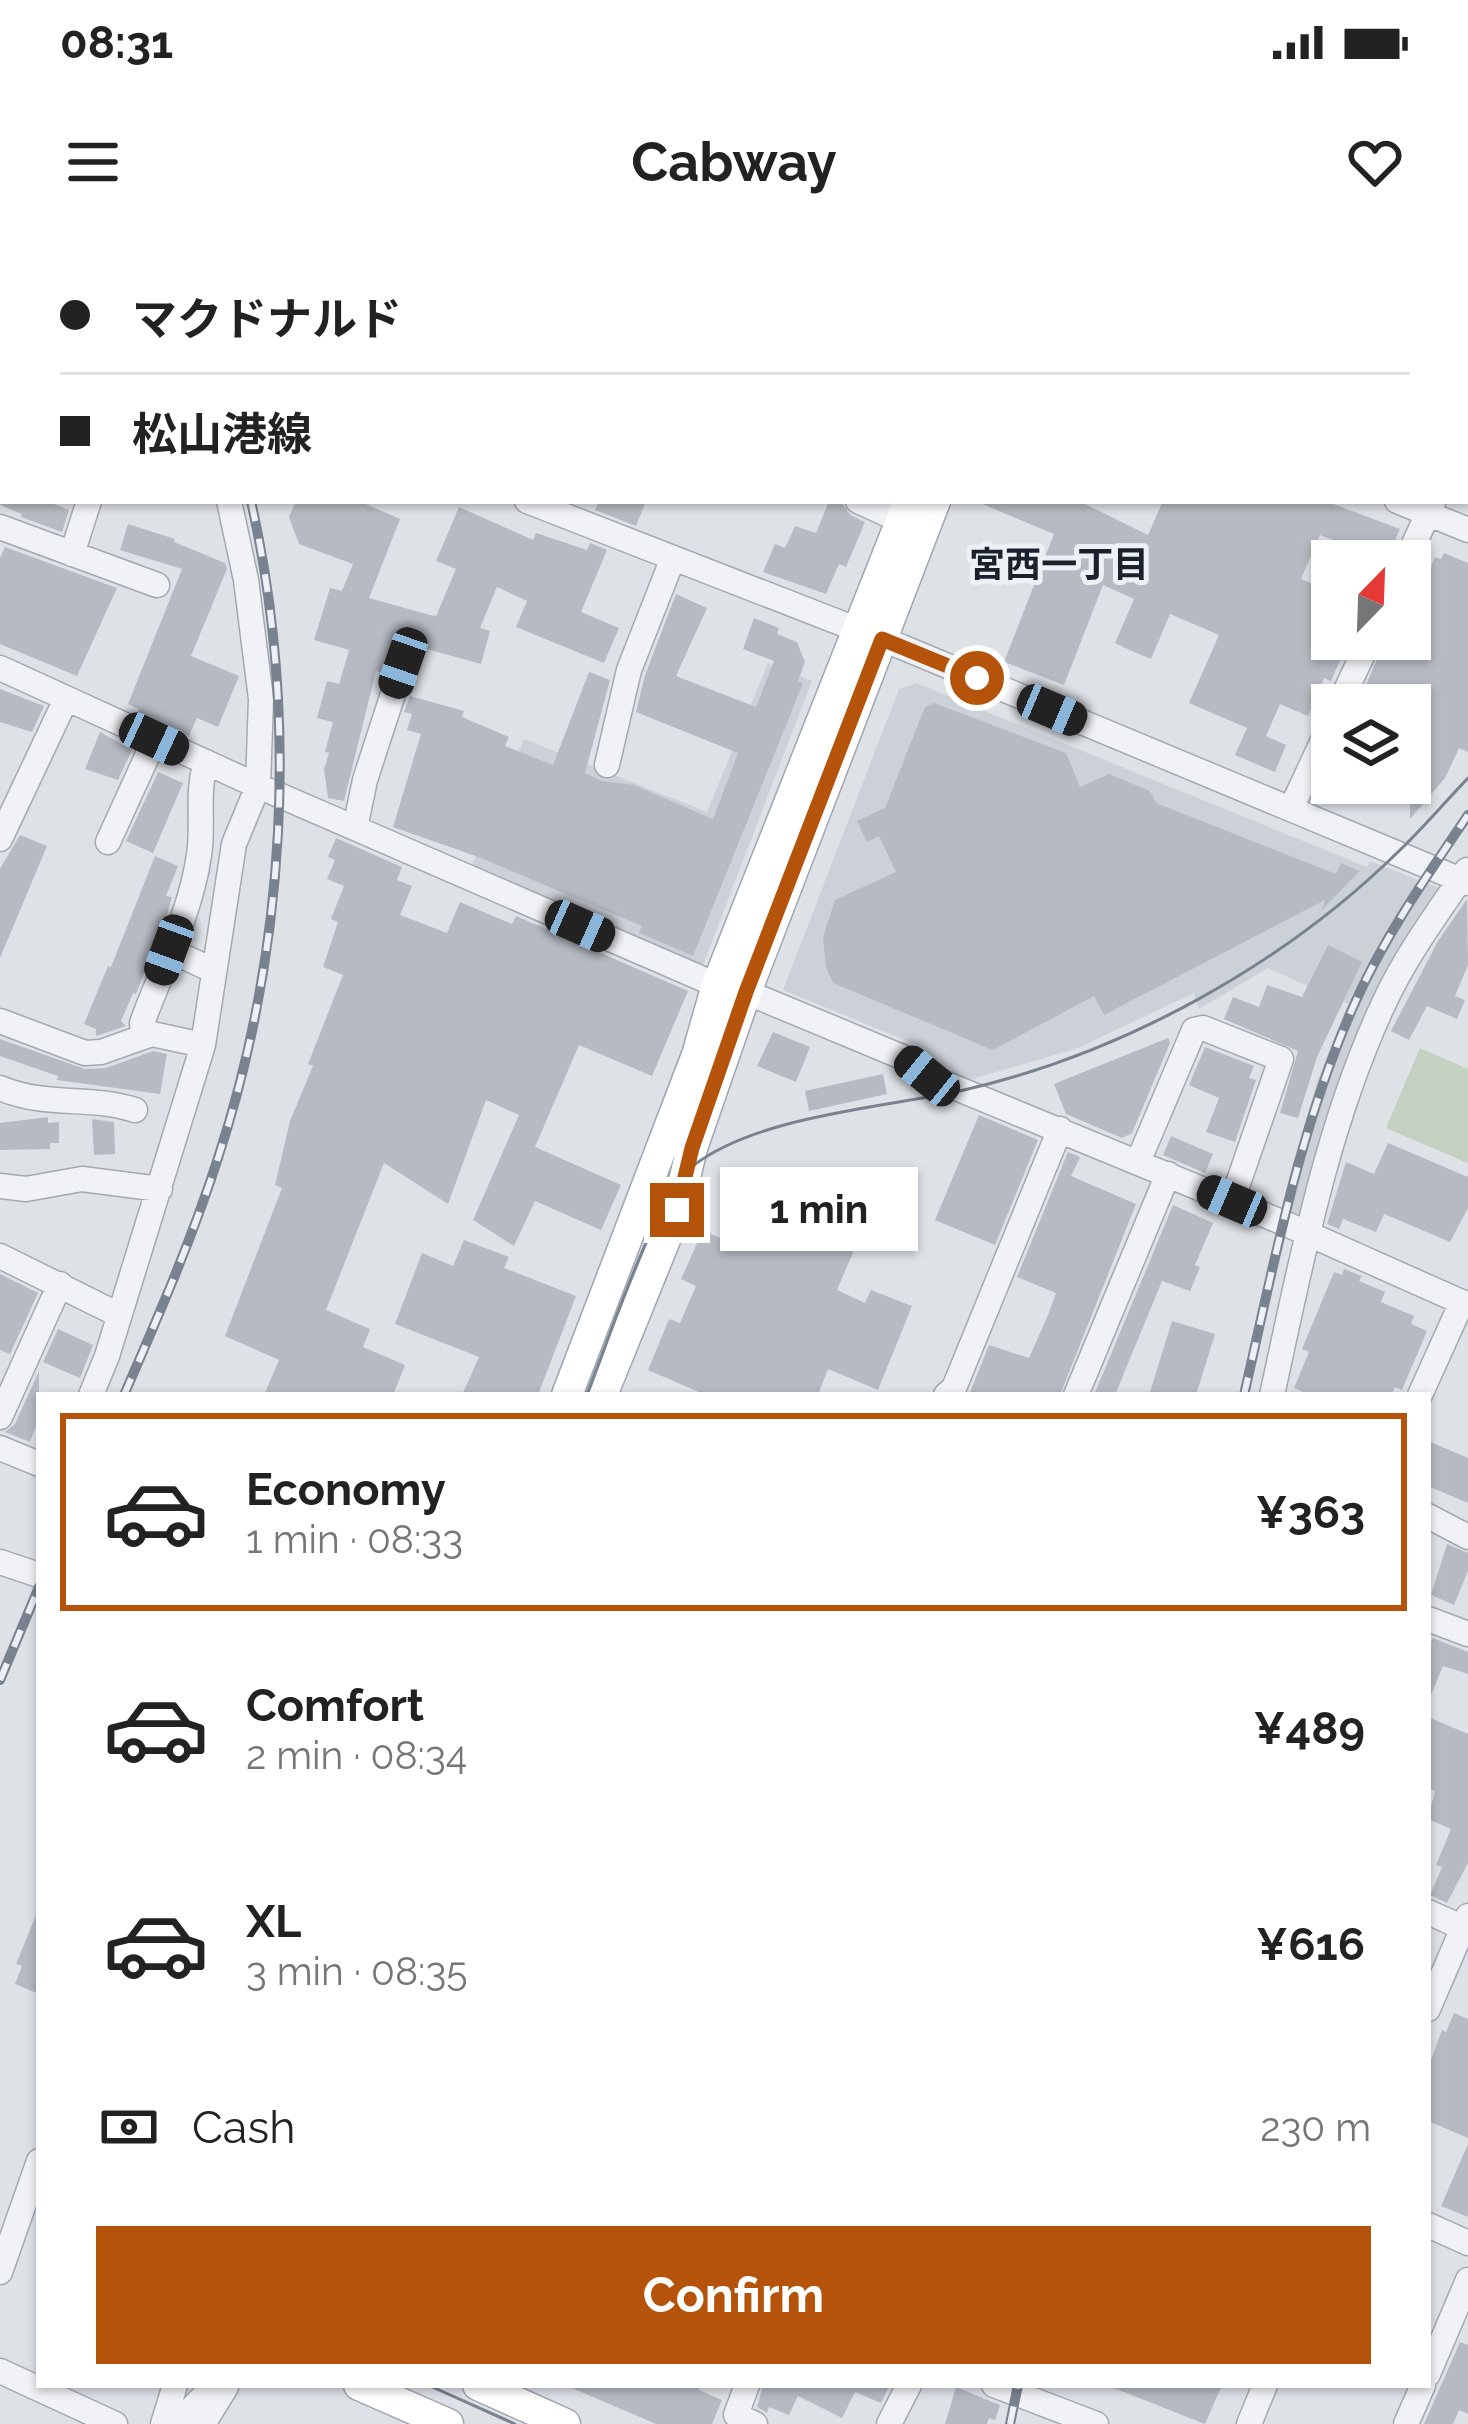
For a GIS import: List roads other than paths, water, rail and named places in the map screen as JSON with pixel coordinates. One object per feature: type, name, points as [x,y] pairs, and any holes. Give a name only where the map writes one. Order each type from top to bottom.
[{"type":"main road","points":[[568,1392],[697,1055],[732,988],[870,634],[934,504]]},
{"type":"main road","points":[[870,634],[905,511]]},
{"type":"main road","points":[[603,1392],[677,1210],[732,988]]},
{"type":"main road","points":[[366,2388],[448,2424]]},
{"type":"main road","points":[[485,2388],[565,2424]]},
{"type":"street","points":[[72,554],[88,504]]},
{"type":"street","points":[[92,1392],[203,1045],[234,844],[258,786],[261,699],[231,504]]},
{"type":"street","points":[[535,504],[870,634],[1465,877],[1385,999],[1353,1078],[1307,1233],[1273,1392]]},
{"type":"street","points":[[872,504],[905,511]]},
{"type":"street","points":[[1416,540],[1431,507],[1468,530]]},
{"type":"street","points":[[0,527],[157,585]]},
{"type":"street","points":[[607,765],[629,670],[673,558]]},
{"type":"street","points":[[355,828],[365,780],[403,663]]},
{"type":"street","points":[[0,668],[355,828],[907,1059],[927,1076],[1465,1303],[1421,1392]]},
{"type":"street","points":[[0,839],[66,698]]},
{"type":"street","points":[[108,842],[154,739]]},
{"type":"street","points":[[143,1036],[142,1023],[200,851],[200,791],[206,762]]},
{"type":"street","points":[[1291,809],[1311,766]]},
{"type":"street","points":[[169,950],[206,967]]},
{"type":"street","points":[[0,1021],[85,1053],[143,1036],[171,1036],[203,1045]]},
{"type":"street","points":[[1138,1162],[1194,1030],[1203,1028],[1281,1060],[1232,1201]]},
{"type":"street","points":[[5,1084],[36,1101],[125,1100]]},
{"type":"street","points":[[949,1392],[1060,1129]]},
{"type":"street","points":[[1077,1392],[1168,1174]]},
{"type":"street","points":[[0,1186],[26,1189],[82,1179],[160,1189]]},
{"type":"street","points":[[0,1256],[119,1315]]},
{"type":"street","points":[[0,1417],[60,1285]]},
{"type":"street","points":[[0,1448],[36,1463]]},
{"type":"street","points":[[1431,1518],[1468,1537]]},
{"type":"street","points":[[0,1562],[36,1575]]},
{"type":"street","points":[[1431,1620],[1468,1634]]},
{"type":"street","points":[[1431,1913],[1466,1925],[1431,2002]]},
{"type":"street","points":[[0,2272],[36,2170]]},
{"type":"street","points":[[1431,2226],[1468,2242]]},
{"type":"street","points":[[1431,2367],[1468,2280]]},
{"type":"street","points":[[0,2371],[36,2387]]},
{"type":"street","points":[[37,2388],[116,2424]]},
{"type":"street","points":[[163,2424],[174,2388]]},
{"type":"street","points":[[176,2424],[211,2388]]},
{"type":"street","points":[[203,2424],[225,2388]]},
{"type":"street","points":[[746,2388],[736,2415],[755,2424]]},
{"type":"street","points":[[889,2424],[907,2388]]},
{"type":"street","points":[[1002,2388],[1096,2424]]},
{"type":"street","points":[[1249,2424],[1264,2388]]},
{"type":"street","points":[[1406,2424],[1422,2388]]},
{"type":"tram line","points":[[588,1392],[649,1237],[679,1181],[694,1165],[722,1148],[788,1124],[1024,1074],[1141,1028],[1253,967],[1305,931],[1399,851],[1468,778]]},
{"type":"tram line","points":[[435,2388],[515,2424]]},
{"type":"railway","points":[[125,1392],[218,1158],[259,997],[271,915],[280,748],[276,665],[252,504]]},
{"type":"railway","points":[[1245,1392],[1290,1197],[1335,1052],[1379,955],[1468,815]]},
{"type":"railway","points":[[0,1680],[36,1594]]},
{"type":"railway","points":[[1010,2424],[1017,2388]]},
{"type":"district","name":"宮西一丁目","points":[[1059,564]]}]
